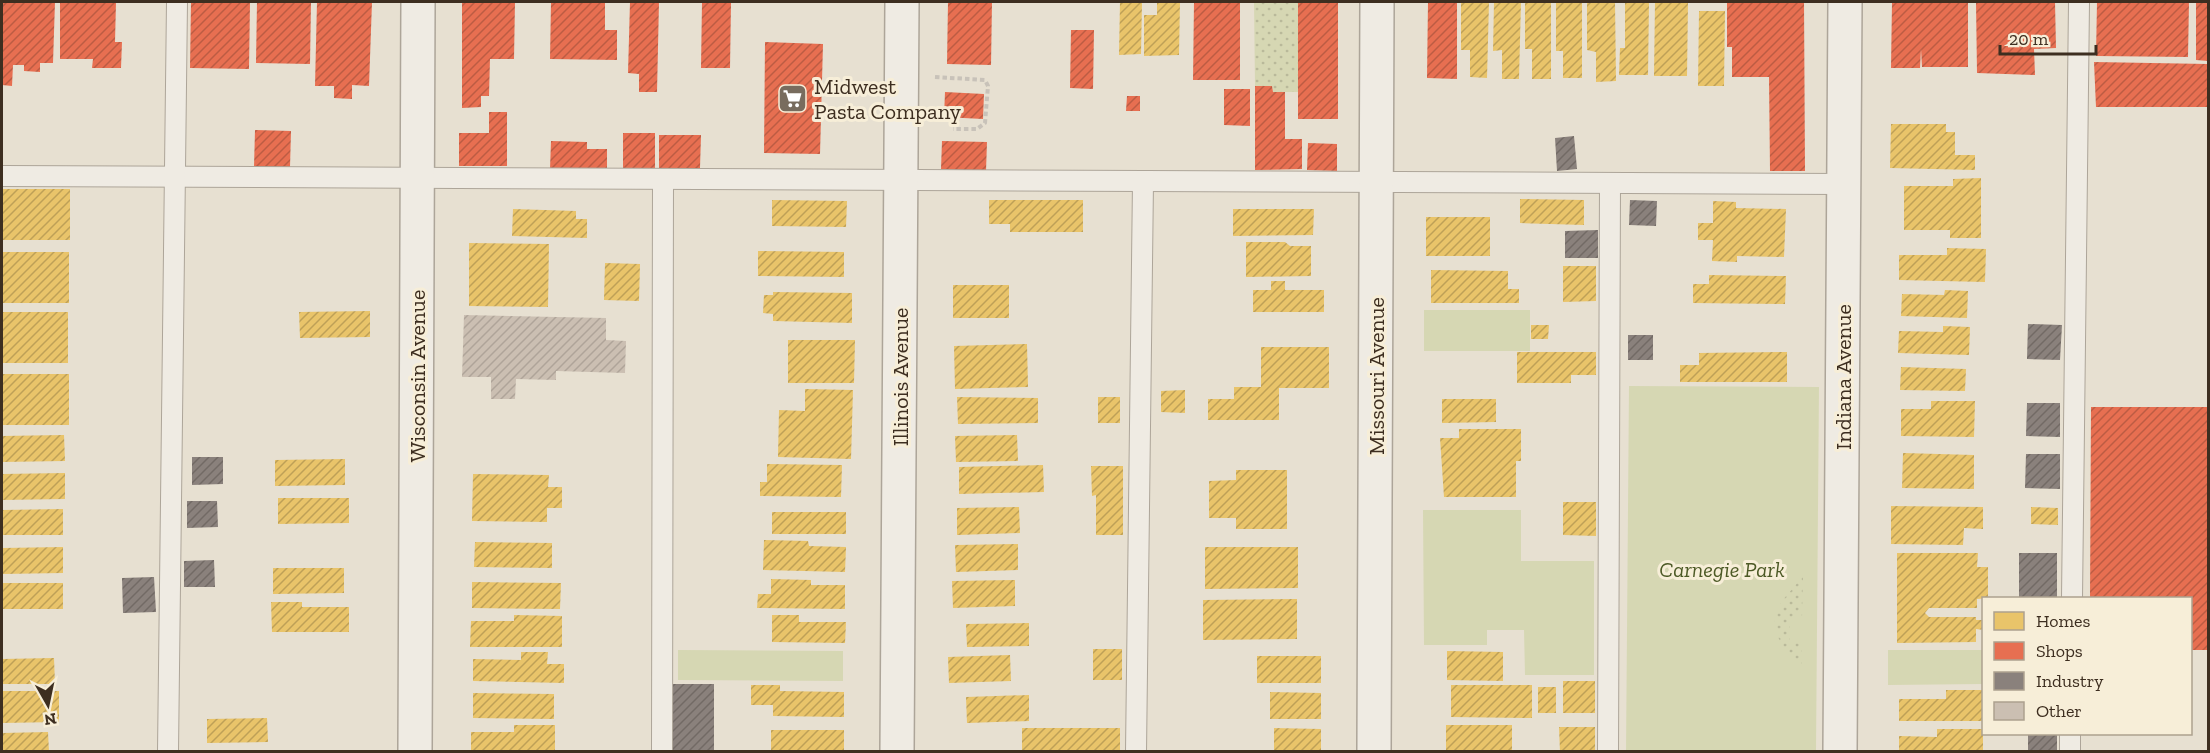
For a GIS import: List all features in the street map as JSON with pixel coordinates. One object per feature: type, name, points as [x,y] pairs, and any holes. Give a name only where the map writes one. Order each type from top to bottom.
[{"type":"street","name":"Wisconsin Avenue","points":[[415,752],[418,2]]},
{"type":"street","name":"Illinois Avenue","points":[[897,752],[902,2]]},
{"type":"street","name":"Missouri Avenue","points":[[1374,752],[1377,2]]},
{"type":"street","name":"Indiana Avenue","points":[[1840,752],[1845,2]]},
{"type":"lane","points":[[168,752],[177,2]]},
{"type":"lane","points":[[2072,597],[2079,2]]},
{"type":"lane","points":[[2,176],[418,180],[1844,184]]},
{"type":"lane","points":[[662,752],[663,180]]},
{"type":"lane","points":[[1136,752],[1143,182]]},
{"type":"lane","points":[[1608,752],[1610,184]]},
{"type":"lane","points":[[2070,735],[2070,752]]},
{"type":"path","points":[[935,77],[985,80],[988,86],[985,123],[977,129],[953,129]]},
{"type":"green space","points":[[1254,2],[1298,2],[1298,92],[1273,92],[1272,86],[1255,86]]},
{"type":"green space","points":[[1424,310],[1530,310],[1530,351],[1424,351]]},
{"type":"green space","name":"Carnegie Park","points":[[1629,386],[1819,387],[1816,751],[1626,752]]},
{"type":"green space","points":[[1423,510],[1521,510],[1521,561],[1594,561],[1594,675],[1525,675],[1524,630],[1487,630],[1487,645],[1424,645]]},
{"type":"green space","points":[[1803,574],[1802,617],[1790,618],[1790,641],[1802,641],[1802,671],[1783,647],[1775,620],[1777,610],[1783,600]]},
{"type":"green space","points":[[678,650],[843,651],[843,681],[678,680]]},
{"type":"green space","points":[[1888,650],[1982,650],[1982,684],[1888,685]]},
{"type":"building: Homes","points":[[1120,2],[1142,2],[1141,54],[1119,55]]},
{"type":"building: Homes","points":[[1157,2],[1180,2],[1179,55],[1144,56],[1144,15],[1157,15]]},
{"type":"building: Homes","points":[[1461,2],[1489,2],[1487,78],[1470,77],[1470,50],[1461,50]]},
{"type":"building: Homes","points":[[1494,2],[1521,2],[1519,79],[1502,79],[1502,50],[1493,51]]},
{"type":"building: Homes","points":[[1525,2],[1551,2],[1551,79],[1532,79],[1532,49],[1525,49]]},
{"type":"building: Homes","points":[[1556,2],[1582,2],[1582,78],[1563,78],[1563,51],[1556,51]]},
{"type":"building: Homes","points":[[1587,2],[1615,2],[1616,81],[1596,82],[1596,52],[1587,50]]},
{"type":"building: Homes","points":[[1625,2],[1649,2],[1648,75],[1619,75],[1620,48],[1625,48]]},
{"type":"building: Homes","points":[[1655,2],[1688,2],[1687,76],[1654,76]]},
{"type":"building: Homes","points":[[1699,11],[1725,11],[1724,86],[1698,86]]},
{"type":"building: Homes","points":[[1891,124],[1946,124],[1946,132],[1955,132],[1955,155],[1975,155],[1975,170],[1890,168]]},
{"type":"building: Homes","points":[[1981,178],[1981,238],[1950,238],[1950,230],[1904,230],[1904,186],[1953,186],[1953,179]]},
{"type":"building: Homes","points":[[2,189],[70,189],[70,240],[2,240]]},
{"type":"building: Homes","points":[[1520,199],[1584,200],[1584,225],[1520,223]]},
{"type":"building: Homes","points":[[772,200],[847,201],[846,227],[772,226]]},
{"type":"building: Homes","points":[[989,200],[1083,200],[1083,232],[1010,232],[1010,224],[989,224]]},
{"type":"building: Homes","points":[[1713,201],[1736,202],[1736,208],[1786,209],[1784,257],[1737,256],[1737,262],[1712,261],[1713,240],[1698,240],[1698,223],[1713,223]]},
{"type":"building: Homes","points":[[513,209],[576,211],[576,219],[587,219],[587,238],[512,236]]},
{"type":"building: Homes","points":[[1233,209],[1314,209],[1313,235],[1233,236]]},
{"type":"building: Homes","points":[[1426,217],[1490,217],[1490,256],[1426,256]]},
{"type":"building: Homes","points":[[1246,242],[1285,242],[1290,246],[1311,246],[1311,276],[1246,277]]},
{"type":"building: Homes","points":[[469,243],[549,244],[548,307],[469,306]]},
{"type":"building: Homes","points":[[1947,248],[1986,249],[1985,282],[1899,280],[1899,255],[1947,255]]},
{"type":"building: Homes","points":[[758,251],[844,252],[844,277],[758,276]]},
{"type":"building: Homes","points":[[2,252],[69,252],[69,303],[2,303]]},
{"type":"building: Homes","points":[[605,263],[640,264],[639,301],[604,300]]},
{"type":"building: Homes","points":[[1563,266],[1596,266],[1596,301],[1563,302]]},
{"type":"building: Homes","points":[[1431,270],[1508,271],[1508,289],[1519,289],[1519,303],[1431,303]]},
{"type":"building: Homes","points":[[1709,275],[1786,276],[1785,304],[1693,303],[1693,284],[1709,284]]},
{"type":"building: Homes","points":[[1271,281],[1285,281],[1285,290],[1324,290],[1324,312],[1253,312],[1253,290],[1271,290]]},
{"type":"building: Homes","points":[[953,285],[1009,285],[1009,318],[953,318]]},
{"type":"building: Homes","points":[[1945,290],[1968,291],[1967,318],[1901,316],[1902,294],[1944,295]]},
{"type":"building: Homes","points":[[773,292],[852,293],[852,323],[773,321],[773,314],[763,313],[764,295],[773,295]]},
{"type":"building: Homes","points":[[370,311],[370,337],[300,338],[299,312]]},
{"type":"building: Homes","points":[[2,312],[68,312],[68,363],[2,363]]},
{"type":"building: Homes","points":[[1531,325],[1549,325],[1548,339],[1531,339]]},
{"type":"building: Homes","points":[[1943,326],[1970,327],[1969,355],[1898,353],[1899,331],[1943,332]]},
{"type":"building: Homes","points":[[788,340],[855,340],[854,383],[788,383]]},
{"type":"building: Homes","points":[[1027,344],[1028,387],[955,389],[954,346]]},
{"type":"building: Homes","points":[[1261,347],[1329,347],[1329,388],[1279,388],[1279,420],[1208,420],[1208,399],[1234,399],[1234,387],[1261,387]]},
{"type":"building: Homes","points":[[1517,352],[1596,352],[1596,375],[1571,375],[1571,383],[1517,383]]},
{"type":"building: Homes","points":[[1787,352],[1787,382],[1680,382],[1680,365],[1699,365],[1699,353]]},
{"type":"building: Homes","points":[[1901,367],[1966,369],[1965,391],[1900,390]]},
{"type":"building: Homes","points":[[2,374],[69,374],[69,425],[2,425]]},
{"type":"building: Homes","points":[[805,389],[853,390],[851,459],[778,457],[779,410],[805,411]]},
{"type":"building: Homes","points":[[1185,390],[1185,413],[1161,412],[1161,391]]},
{"type":"building: Homes","points":[[957,397],[1038,398],[1038,423],[958,424]]},
{"type":"building: Homes","points":[[1098,397],[1120,397],[1120,423],[1098,423]]},
{"type":"building: Homes","points":[[1442,399],[1496,399],[1496,422],[1442,423]]},
{"type":"building: Homes","points":[[1931,401],[1975,401],[1974,437],[1901,436],[1901,409],[1931,409]]},
{"type":"building: Homes","points":[[1459,429],[1521,429],[1521,461],[1516,461],[1516,497],[1444,497],[1440,438],[1459,438]]},
{"type":"building: Homes","points":[[64,435],[65,461],[2,462],[2,436]]},
{"type":"building: Homes","points":[[1017,435],[1018,461],[956,462],[955,436]]},
{"type":"building: Homes","points":[[1903,453],[1974,455],[1974,489],[1902,488]]},
{"type":"building: Homes","points":[[345,459],[345,485],[275,486],[275,460]]},
{"type":"building: Homes","points":[[767,464],[842,465],[841,497],[760,496],[760,482],[767,482]]},
{"type":"building: Homes","points":[[1043,465],[1044,492],[959,494],[959,467]]},
{"type":"building: Homes","points":[[1091,466],[1123,466],[1123,535],[1096,535],[1096,495],[1092,496]]},
{"type":"building: Homes","points":[[1236,470],[1287,470],[1287,529],[1236,529],[1236,518],[1209,518],[1209,481],[1236,480]]},
{"type":"building: Homes","points":[[65,473],[65,499],[2,500],[2,474]]},
{"type":"building: Homes","points":[[473,474],[549,475],[548,487],[562,487],[562,508],[547,508],[547,522],[472,521]]},
{"type":"building: Homes","points":[[278,498],[349,498],[349,523],[278,524]]},
{"type":"building: Homes","points":[[1563,502],[1596,502],[1596,536],[1563,535]]},
{"type":"building: Homes","points":[[1891,506],[1983,507],[1983,529],[1964,528],[1963,545],[1891,544]]},
{"type":"building: Homes","points":[[1019,507],[1020,533],[957,535],[957,508]]},
{"type":"building: Homes","points":[[2031,507],[2058,508],[2058,525],[2031,524]]},
{"type":"building: Homes","points":[[63,509],[63,535],[2,535],[2,510]]},
{"type":"building: Homes","points":[[772,512],[846,512],[846,534],[772,534]]},
{"type":"building: Homes","points":[[764,540],[808,541],[809,546],[846,547],[845,572],[763,570]]},
{"type":"building: Homes","points":[[475,542],[552,543],[552,568],[474,567]]},
{"type":"building: Homes","points":[[1018,544],[1018,570],[956,572],[955,545]]},
{"type":"building: Homes","points":[[63,547],[63,573],[2,574],[2,548]]},
{"type":"building: Homes","points":[[1205,547],[1298,547],[1298,588],[1205,589]]},
{"type":"building: Homes","points":[[1897,553],[1978,553],[1977,567],[1988,567],[1988,597],[1977,599],[1977,608],[1929,608],[1925,613],[1929,617],[1976,617],[1976,620],[1982,620],[1982,630],[1976,629],[1976,642],[1897,643]]},
{"type":"building: Homes","points":[[273,568],[344,568],[344,593],[273,594]]},
{"type":"building: Homes","points":[[771,579],[811,580],[811,585],[845,585],[845,609],[757,608],[758,594],[771,594]]},
{"type":"building: Homes","points":[[1015,580],[1015,606],[953,608],[952,581]]},
{"type":"building: Homes","points":[[472,582],[561,583],[560,609],[472,608]]},
{"type":"building: Homes","points":[[2,583],[63,583],[63,609],[2,609]]},
{"type":"building: Homes","points":[[1297,599],[1297,639],[1203,640],[1203,600]]},
{"type":"building: Homes","points":[[271,602],[302,602],[302,607],[349,607],[349,632],[272,632]]},
{"type":"building: Homes","points":[[514,615],[562,616],[562,647],[470,647],[471,621],[514,621]]},
{"type":"building: Homes","points":[[772,615],[799,615],[799,622],[846,622],[845,643],[772,642]]},
{"type":"building: Homes","points":[[1029,623],[1029,646],[967,647],[966,624]]},
{"type":"building: Homes","points":[[1093,649],[1122,649],[1122,680],[1093,680]]},
{"type":"building: Homes","points":[[1447,651],[1503,652],[1503,681],[1447,680]]},
{"type":"building: Homes","points":[[521,652],[548,652],[547,664],[564,664],[564,683],[473,681],[473,659],[521,660]]},
{"type":"building: Homes","points":[[1010,655],[1011,681],[949,683],[948,657]]},
{"type":"building: Homes","points":[[1257,656],[1321,656],[1321,683],[1257,683]]},
{"type":"building: Homes","points":[[54,658],[55,684],[2,684],[2,659]]},
{"type":"building: Homes","points":[[1563,681],[1595,681],[1595,713],[1563,713]]},
{"type":"building: Homes","points":[[751,685],[780,685],[780,691],[844,692],[844,717],[773,716],[773,705],[751,705]]},
{"type":"building: Homes","points":[[1451,685],[1532,685],[1532,718],[1451,717]]},
{"type":"building: Homes","points":[[1538,687],[1556,687],[1556,713],[1538,713]]},
{"type":"building: Homes","points":[[1946,690],[1982,690],[1982,721],[1899,721],[1899,699],[1946,699]]},
{"type":"building: Homes","points":[[2,691],[59,691],[59,722],[2,723]]},
{"type":"building: Homes","points":[[1270,692],[1321,693],[1321,719],[1270,719]]},
{"type":"building: Homes","points":[[473,693],[554,694],[554,719],[473,718]]},
{"type":"building: Homes","points":[[1029,695],[1029,721],[967,723],[966,697]]},
{"type":"building: Homes","points":[[267,718],[268,742],[207,743],[207,719]]},
{"type":"building: Homes","points":[[514,725],[555,725],[555,752],[471,752],[471,732],[514,732]]},
{"type":"building: Homes","points":[[1446,725],[1512,725],[1512,752],[1446,752]]},
{"type":"building: Homes","points":[[1559,727],[1595,727],[1595,752],[1560,752]]},
{"type":"building: Homes","points":[[1022,728],[1120,728],[1120,752],[1022,752]]},
{"type":"building: Homes","points":[[1274,728],[1321,729],[1321,752],[1274,752]]},
{"type":"building: Homes","points":[[1937,729],[1982,729],[1983,752],[1899,752],[1899,736],[1937,737]]},
{"type":"building: Homes","points":[[771,730],[844,730],[844,752],[771,752]]},
{"type":"building: Homes","points":[[48,732],[49,752],[2,752],[2,733]]},
{"type":"building: Shops","points":[[2,2],[55,2],[53,63],[40,63],[40,72],[24,71],[24,65],[13,65],[12,86],[2,85]]},
{"type":"building: Shops","points":[[60,2],[116,2],[115,42],[122,42],[121,68],[92,68],[93,59],[60,59]]},
{"type":"building: Shops","points":[[191,2],[250,2],[249,69],[190,68]]},
{"type":"building: Shops","points":[[257,2],[311,2],[310,64],[256,63]]},
{"type":"building: Shops","points":[[317,2],[372,2],[369,86],[352,85],[352,99],[334,98],[334,86],[315,86]]},
{"type":"building: Shops","points":[[462,2],[515,2],[514,59],[490,59],[489,96],[481,96],[481,107],[462,108]]},
{"type":"building: Shops","points":[[551,2],[605,2],[605,30],[617,30],[617,60],[550,59]]},
{"type":"building: Shops","points":[[630,2],[659,2],[657,92],[639,92],[639,74],[628,73]]},
{"type":"building: Shops","points":[[702,2],[731,2],[730,68],[701,68]]},
{"type":"building: Shops","points":[[948,2],[992,2],[991,65],[947,64]]},
{"type":"building: Shops","points":[[1194,2],[1240,2],[1240,80],[1193,80]]},
{"type":"building: Shops","points":[[1298,2],[1338,2],[1338,119],[1298,119]]},
{"type":"building: Shops","points":[[1428,2],[1457,2],[1457,79],[1427,78]]},
{"type":"building: Shops","points":[[1727,2],[1804,2],[1805,171],[1770,171],[1769,77],[1732,77],[1732,47],[1727,47]]},
{"type":"building: Shops","points":[[1892,2],[1968,2],[1968,67],[1922,67],[1921,49],[1920,68],[1891,68]]},
{"type":"building: Shops","points":[[1976,2],[2055,2],[2056,48],[2034,49],[2035,75],[1977,73]]},
{"type":"building: Shops","points":[[2097,2],[2189,2],[2188,57],[2096,56]]},
{"type":"building: Shops","points":[[2196,2],[2208,2],[2208,61],[2196,60]]},
{"type":"building: Shops","points":[[1071,30],[1094,30],[1093,89],[1070,88]]},
{"type":"building: Shops","name":"Midwest Pasta Company","points":[[765,42],[823,44],[820,154],[764,153]]},
{"type":"building: Shops","points":[[2094,62],[2208,64],[2208,107],[2096,107]]},
{"type":"building: Shops","points":[[1255,86],[1272,86],[1273,92],[1285,92],[1285,139],[1302,139],[1302,169],[1255,170]]},
{"type":"building: Shops","points":[[1224,89],[1250,89],[1250,126],[1224,125]]},
{"type":"building: Shops","points":[[945,92],[984,94],[983,119],[944,117]]},
{"type":"building: Shops","points":[[1127,96],[1140,96],[1140,111],[1126,111]]},
{"type":"building: Shops","points":[[489,112],[507,112],[507,166],[459,166],[459,133],[489,133]]},
{"type":"building: Shops","points":[[255,130],[291,131],[290,167],[254,167]]},
{"type":"building: Shops","points":[[623,133],[655,133],[655,168],[623,168]]},
{"type":"building: Shops","points":[[659,135],[701,135],[700,168],[659,168]]},
{"type":"building: Shops","points":[[551,141],[587,142],[587,149],[607,149],[607,170],[550,169]]},
{"type":"building: Shops","points":[[942,141],[987,142],[986,171],[941,169]]},
{"type":"building: Shops","points":[[1308,143],[1337,144],[1337,171],[1307,170]]},
{"type":"building: Shops","points":[[2091,407],[2208,407],[2208,650],[2192,650],[2192,597],[2090,597]]},
{"type":"building: Industry","points":[[1574,136],[1577,169],[1557,171],[1555,138]]},
{"type":"building: Industry","points":[[1630,200],[1657,201],[1656,226],[1629,225]]},
{"type":"building: Industry","points":[[1598,230],[1598,258],[1565,258],[1565,231]]},
{"type":"building: Industry","points":[[2028,324],[2062,325],[2060,360],[2027,359]]},
{"type":"building: Industry","points":[[1628,335],[1653,335],[1653,360],[1628,360]]},
{"type":"building: Industry","points":[[2027,403],[2060,403],[2060,437],[2026,436]]},
{"type":"building: Industry","points":[[2026,454],[2060,454],[2060,489],[2025,488]]},
{"type":"building: Industry","points":[[192,457],[223,457],[223,484],[192,485]]},
{"type":"building: Industry","points":[[187,501],[217,501],[218,527],[187,528]]},
{"type":"building: Industry","points":[[2019,553],[2057,553],[2057,597],[2019,597]]},
{"type":"building: Industry","points":[[214,560],[215,587],[184,587],[184,561]]},
{"type":"building: Industry","points":[[154,577],[156,612],[123,613],[122,578]]},
{"type":"building: Industry","points":[[671,684],[714,684],[714,752],[670,752]]},
{"type":"building: Industry","points":[[2028,735],[2057,735],[2057,752],[2028,752]]},
{"type":"building: Other","points":[[464,315],[606,318],[606,340],[626,341],[625,373],[556,371],[556,380],[516,379],[515,399],[491,399],[491,377],[462,377]]},
{"type":"place","name":"Midwest Pasta Company","points":[[793,99]]}]
